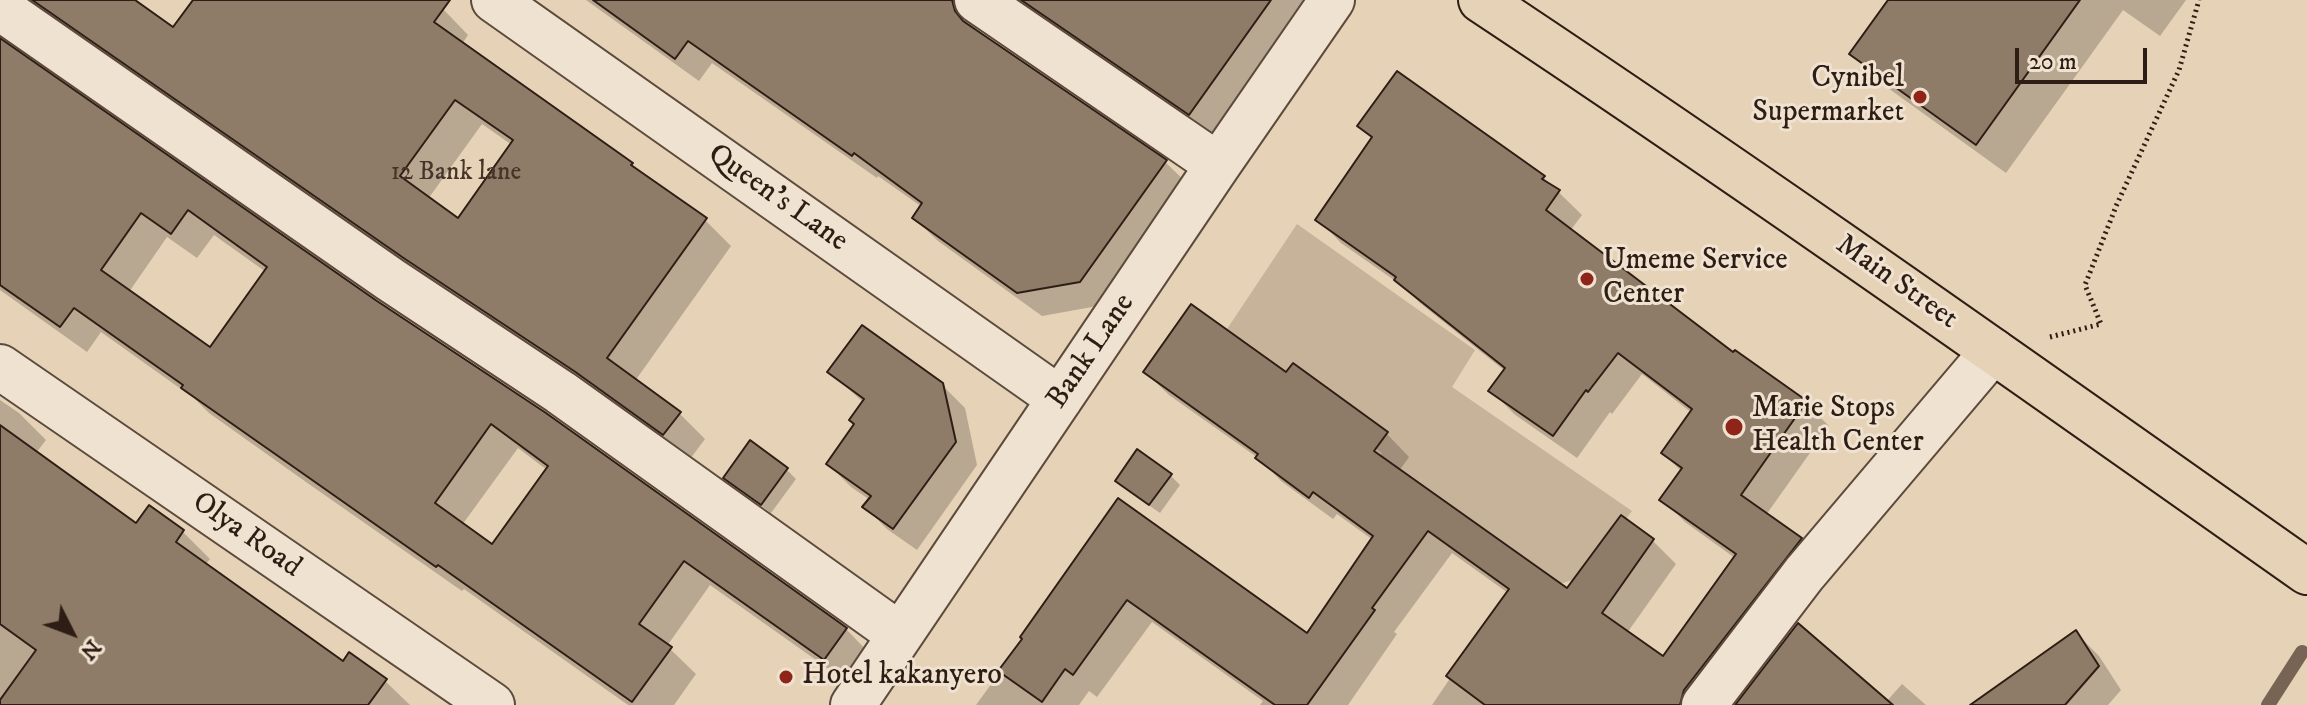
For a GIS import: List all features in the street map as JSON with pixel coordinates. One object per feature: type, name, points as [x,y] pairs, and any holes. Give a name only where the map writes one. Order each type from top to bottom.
[{"type":"main road","name":"Main Street","points":[[1481,0],[1895,281],[2307,572]]},
{"type":"street","name":"Queen's Lane","points":[[494,0],[1060,399]]},
{"type":"street","points":[[977,0],[1218,165]]},
{"type":"street","name":"Bank Lane","points":[[853,705],[1332,0]]},
{"type":"street","points":[[0,8],[391,280],[560,392],[900,635]]},
{"type":"street","points":[[1704,705],[1804,574],[1993,351]]},
{"type":"street","name":"Olya Road","points":[[0,367],[492,705]]},
{"type":"path","points":[[1993,351],[2101,324],[2085,285],[2117,204],[2179,70],[2199,0]]},
{"type":"shaded area","points":[[1297,224],[1475,350],[1452,387],[1632,511],[1582,577],[1550,587],[1373,467],[1382,453],[1221,338]]},
{"type":"building","points":[[32,0],[135,0],[173,27],[193,0],[450,0],[434,22],[707,218],[607,358],[681,412],[663,435],[574,371],[405,259]],"holes":[[[455,100],[513,140],[458,218],[400,176]]]},
{"type":"building","points":[[593,0],[952,0],[955,11],[963,21],[1167,160],[1080,282],[1017,293],[912,218],[922,203],[854,153],[852,156],[688,41],[675,59]]},
{"type":"building","points":[[1021,0],[1271,0],[1189,115]]},
{"type":"building","points":[[1888,0],[2080,0],[1976,145],[1849,54]]},
{"type":"building","points":[[0,38],[377,301],[546,413],[847,628],[824,660],[684,561],[639,624],[672,647],[632,702],[181,388],[183,385],[74,308],[60,327],[0,285]],"holes":[[[188,210],[267,267],[210,347],[101,270],[141,213],[171,234]],[[491,424],[548,466],[492,544],[435,503]]]},
{"type":"building","points":[[1397,71],[1545,176],[1542,179],[1560,190],[1546,210],[1733,352],[1735,350],[1807,401],[1741,495],[1802,538],[1684,690],[1680,705],[1485,705],[1446,676],[1509,589],[1428,531],[1307,705],[1275,705],[1127,600],[1073,675],[1065,669],[1042,702],[998,671],[1118,498],[1307,633],[1373,536],[1313,492],[1309,498],[1255,458],[1258,454],[1143,372],[1191,304],[1286,372],[1293,363],[1388,432],[1374,451],[1567,588],[1621,515],[1654,539],[1602,613],[1663,656],[1736,554],[1659,500],[1682,468],[1661,453],[1692,409],[1618,353],[1553,436],[1488,391],[1505,368],[1394,280],[1396,277],[1315,220],[1372,137],[1357,126]]},
{"type":"building","points":[[862,325],[943,383],[956,442],[893,529],[862,507],[871,496],[826,464],[854,424],[849,420],[864,399],[827,372]]},
{"type":"building","points":[[0,425],[136,523],[149,505],[184,530],[176,542],[343,661],[349,652],[387,679],[368,705],[0,705],[0,700],[36,650],[0,624]]},
{"type":"building","points":[[750,440],[788,468],[761,505],[723,478]]},
{"type":"building","points":[[1137,449],[1172,474],[1149,505],[1115,481]]},
{"type":"building","points":[[1798,623],[1893,705],[1735,705]]},
{"type":"building","points":[[2076,630],[2099,666],[2065,705],[1970,705]]},
{"type":"waterway","points":[[2268,705],[2302,652]]},
{"type":"place","name":"Cynibel Supermarket","points":[[1920,97]]},
{"type":"place","name":"Umeme Service Center","points":[[1587,279]]},
{"type":"place","name":"Marie Stops Health Center","points":[[1734,427]]},
{"type":"place","name":"Hotel kakanyero","points":[[786,677]]}]
